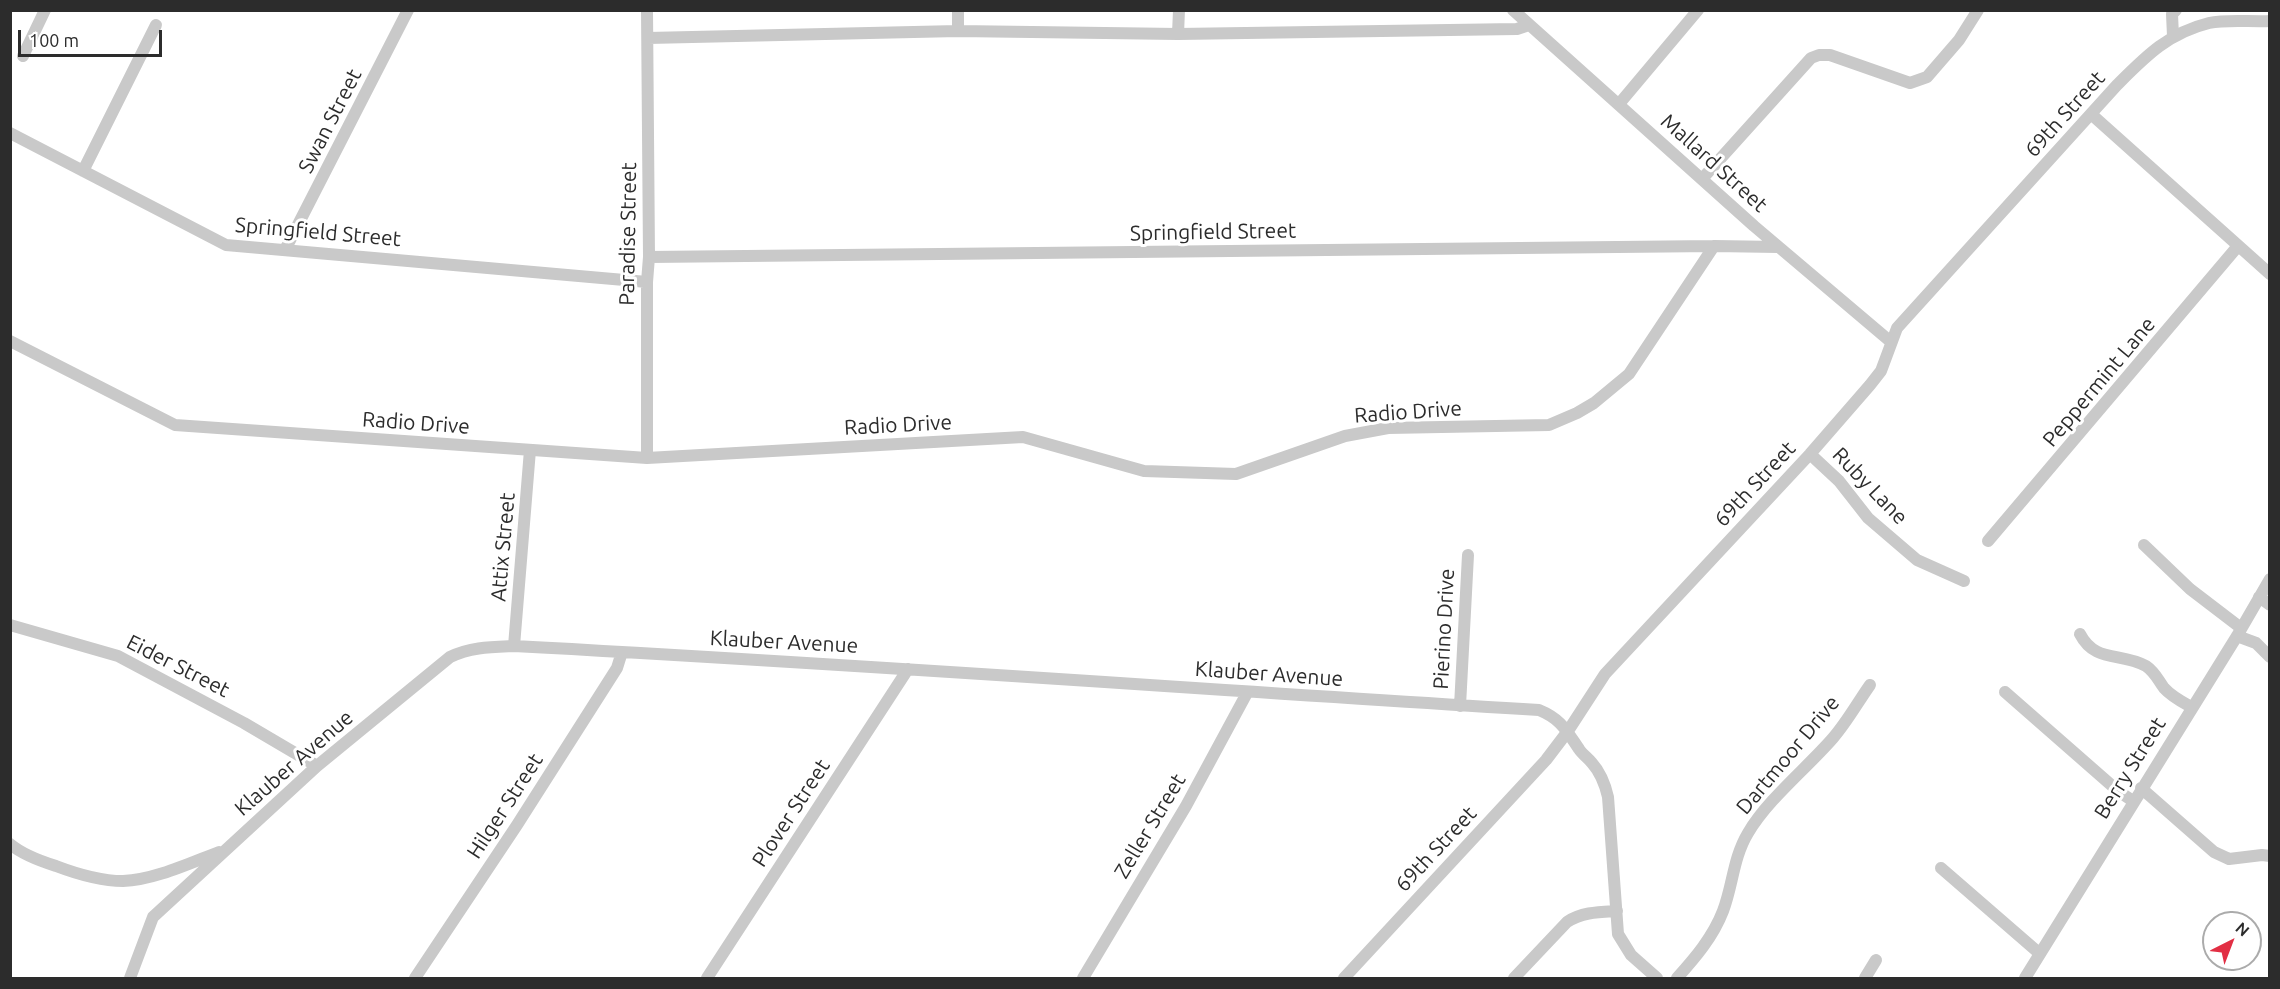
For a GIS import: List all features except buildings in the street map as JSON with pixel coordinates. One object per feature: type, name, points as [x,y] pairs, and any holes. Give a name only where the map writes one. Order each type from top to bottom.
[{"type":"street","points":[[23,56],[45,10]]},
{"type":"street","name":"Swan Street","points":[[285,250],[408,10]]},
{"type":"street","name":"Paradise Street","points":[[647,10],[649,257],[647,458]]},
{"type":"street","points":[[958,10],[958,31]]},
{"type":"street","points":[[1179,10],[1179,34]]},
{"type":"street","name":"Mallard Street","points":[[1513,10],[1778,247],[1891,342]]},
{"type":"street","points":[[1702,179],[1811,58],[1830,55],[1910,83],[1927,77],[1959,40],[1978,10]]},
{"type":"street","points":[[2173,36],[2172,14],[2176,10]]},
{"type":"street","points":[[1619,104],[1693,12]]},
{"type":"street","name":"69th Street","points":[[1344,978],[1546,760],[1605,674],[1810,453],[1881,371],[1897,328],[2150,52],[2173,36],[2210,23],[2270,21]]},
{"type":"street","points":[[83,171],[156,25]]},
{"type":"street","points":[[648,39],[958,31],[1179,34],[1516,28],[1529,25]]},
{"type":"street","points":[[2091,114],[2270,274]]},
{"type":"street","name":"Springfield Street","points":[[10,133],[226,245],[647,282]]},
{"type":"street","name":"Radio Drive","points":[[10,341],[175,425],[647,458],[1023,437],[1144,471],[1236,474],[1345,436],[1388,428],[1549,425],[1577,413],[1594,403],[1629,374],[1714,246]]},
{"type":"street","name":"Peppermint Lane","points":[[1988,541],[2238,246]]},
{"type":"street","name":"Springfield Street","points":[[649,257],[1778,247]]},
{"type":"street","name":"Attix Street","points":[[514,646],[530,450]]},
{"type":"street","name":"Ruby Lane","points":[[1810,453],[1839,481],[1868,518],[1917,560],[1964,581]]},
{"type":"street","points":[[2144,545],[2190,589],[2270,657]]},
{"type":"street","name":"Pierino Drive","points":[[1460,706],[1468,555]]},
{"type":"street","name":"Berry Street","points":[[2026,978],[2039,953],[2191,707],[2239,632],[2264,601],[2270,579]]},
{"type":"street","name":"Eider Street","points":[[10,625],[118,656],[244,723],[317,766]]},
{"type":"street","points":[[2080,634],[2092,650],[2128,658],[2148,667],[2164,688],[2180,702],[2191,707]]},
{"type":"street","name":"Klauber Avenue","points":[[130,978],[153,917],[317,766],[450,657],[464,651],[484,647],[514,646],[1539,710],[1554,716],[1568,731],[1580,752],[1599,772],[1606,789],[1617,926],[1621,941],[1631,955],[1657,978]]},
{"type":"street","name":"Hilger Street","points":[[415,978],[598,698],[617,668],[622,652]]},
{"type":"street","name":"Plover Street","points":[[707,978],[908,669]]},
{"type":"street","name":"Dartmoor Drive","points":[[1677,978],[1703,948],[1718,924],[1727,899],[1735,862],[1749,831],[1761,814],[1835,736],[1870,685]]},
{"type":"street","points":[[2005,692],[2118,791],[2133,801]]},
{"type":"street","name":"Zeller Street","points":[[1083,978],[1186,806],[1247,693]]},
{"type":"street","points":[[2141,788],[2214,852],[2229,859],[2270,856]]},
{"type":"street","points":[[10,844],[17,850],[82,876],[124,881],[181,867],[221,851],[240,836]]},
{"type":"street","points":[[1941,868],[2039,953]]},
{"type":"street","points":[[1514,978],[1567,922],[1576,916],[1617,911]]},
{"type":"street","points":[[1864,978],[1876,960]]}]
